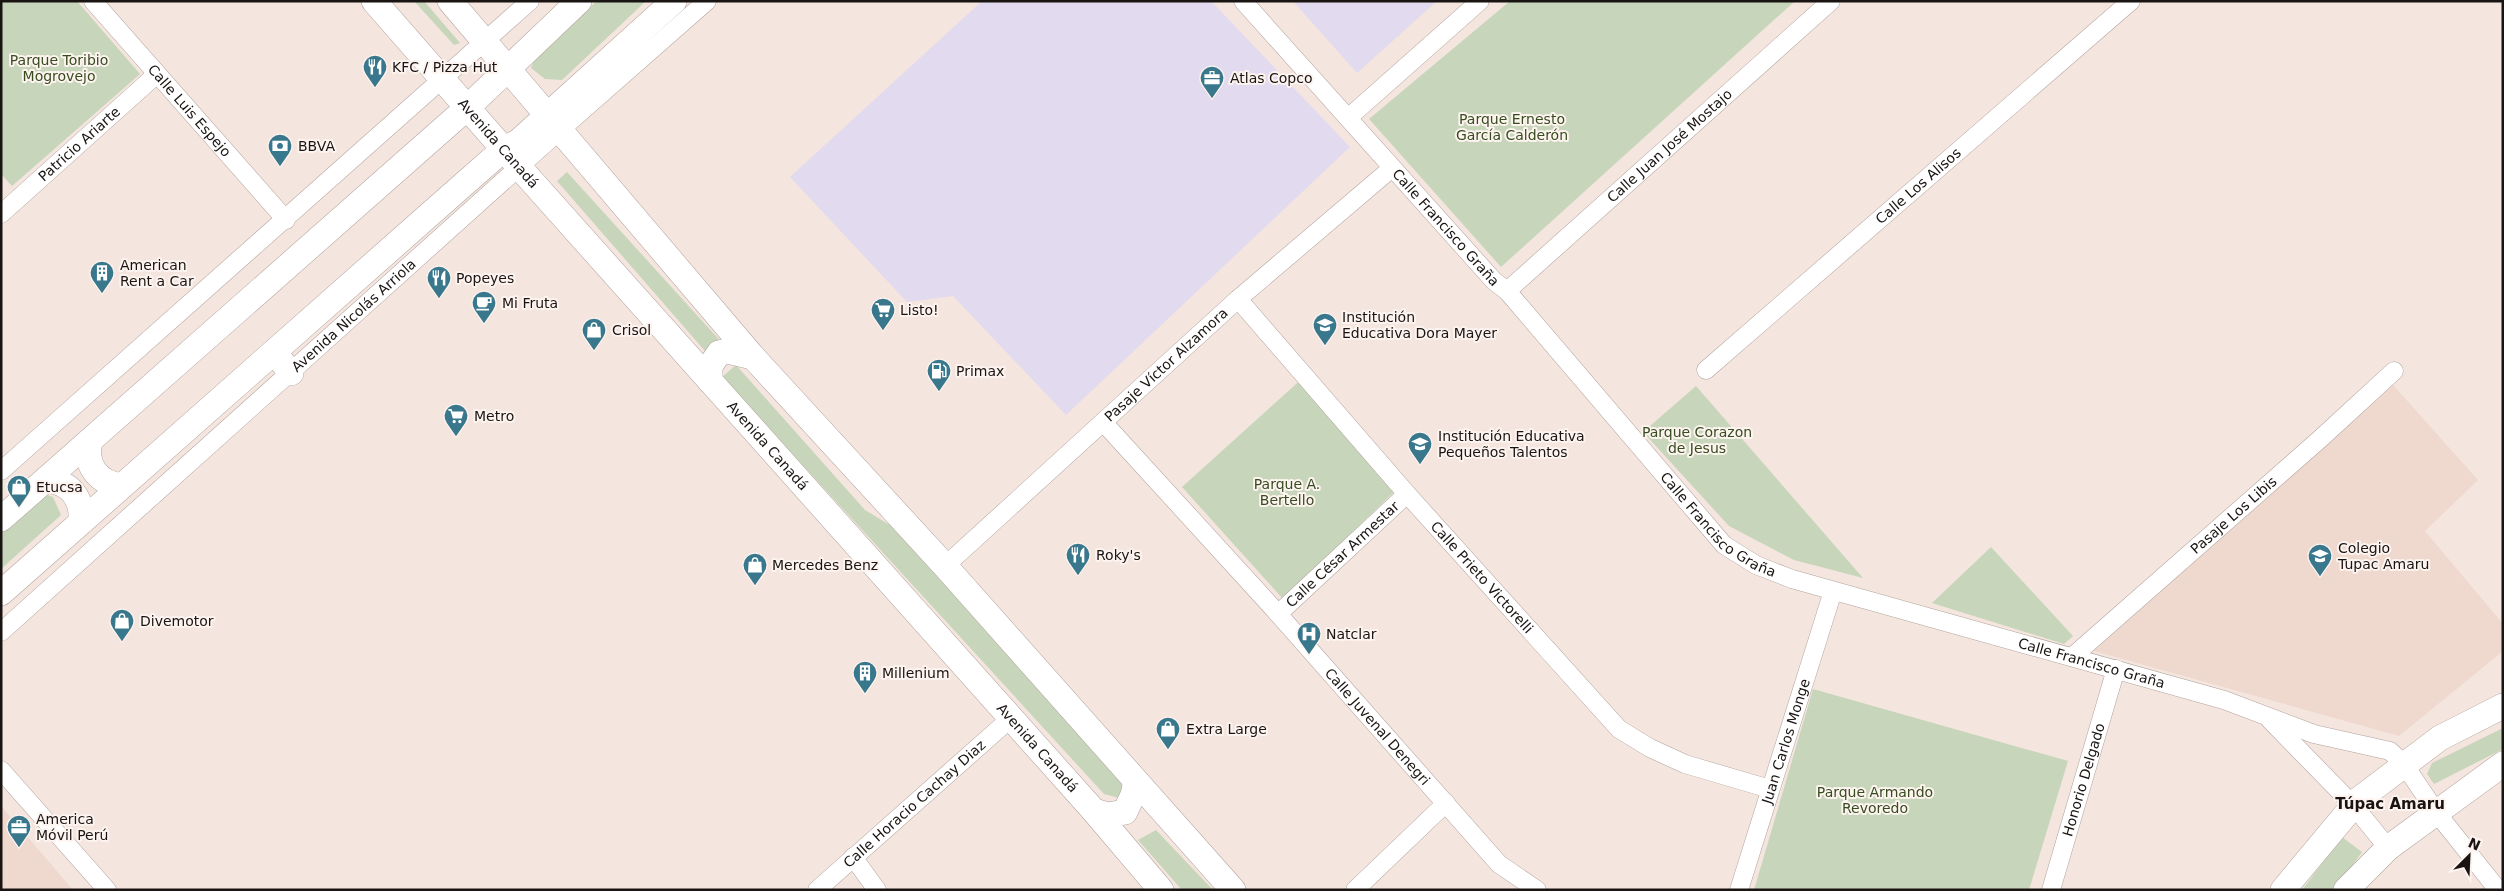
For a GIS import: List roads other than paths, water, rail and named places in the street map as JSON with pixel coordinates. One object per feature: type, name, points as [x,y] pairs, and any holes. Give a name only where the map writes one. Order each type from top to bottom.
[{"type":"main road","name":"Avenida Canadá","points":[[374,1],[520,168],[1094,811],[1161,890]]},
{"type":"main road","points":[[450,1],[753,357],[945,566],[1233,890]]},
{"type":"main road","points":[[1,519],[468,107],[579,1]]},
{"type":"main road","name":"Avenida Nicolás Arriola","points":[[1,593],[504,149],[553,124],[674,1]]},
{"type":"main road","points":[[710,381],[710,366],[719,353],[728,350],[753,357]]},
{"type":"main road","points":[[274,352],[291,373]]},
{"type":"main road","points":[[90,441],[88,458],[95,474],[112,485],[122,486]]},
{"type":"main road","points":[[46,480],[61,482],[73,491],[81,506],[81,522]]},
{"type":"main road","points":[[2283,890],[2358,800],[2440,738],[2503,706]]},
{"type":"main road","points":[[2346,890],[2388,848],[2503,764]]},
{"type":"main road","points":[[1094,811],[1108,815],[1125,812],[1133,795],[1136,781]]},
{"type":"street","name":"Calle Luis Espejo","points":[[92,1],[286,220]]},
{"type":"street","points":[[1,471],[286,220],[530,1]]},
{"type":"street","name":"Avenida Nicolás Arriola","points":[[1,632],[520,168],[553,124],[707,1]]},
{"type":"street","name":"Calle Francisco Graña","points":[[1244,1],[1494,281],[1507,291],[1724,545],[1756,565],[1792,579],[2237,704],[2314,734],[2390,752],[2404,764],[2436,812],[2498,890]]},
{"type":"street","points":[[1348,118],[1480,1]]},
{"type":"street","name":"Calle Juan José Mostajo","points":[[1507,291],[1831,1]]},
{"type":"street","name":"Calle Los Alisos","points":[[1706,370],[2120,5]]},
{"type":"street","name":"Patricio Ariarte","points":[[4,206],[157,74]]},
{"type":"street","name":"Pasaje Víctor Alzamora","points":[[945,566],[1238,300],[1392,168]]},
{"type":"street","name":"Calle Prieto Victorelli","points":[[1238,300],[1407,494],[1619,729],[1650,748],[1685,764],[1770,789]]},
{"type":"street","name":"Pasaje Los Libis","points":[[2072,657],[2394,371]]},
{"type":"street","name":"Calle Juvenal Denegri","points":[[1103,422],[1278,614],[1499,864],[1537,890]]},
{"type":"street","name":"Calle César Armestar","points":[[1278,614],[1407,494]]},
{"type":"street","name":"Juan Carlos Monge","points":[[1739,890],[1833,591]]},
{"type":"street","name":"Honorio Delgado","points":[[2051,890],[2116,669]]},
{"type":"street","name":"Calle Francisco Graña","points":[[2267,717],[2354,806],[2388,848]]},
{"type":"street","name":"Calle Horacio Cachay Diaz","points":[[817,890],[1011,718]]},
{"type":"street","points":[[1,770],[107,890]]},
{"type":"street","points":[[1355,890],[1446,803]]},
{"type":"street","points":[[853,858],[877,890]]},
{"type":"place","name":"KFC / Pizza Hut","points":[[375,88]]},
{"type":"place","name":"Atlas Copco","points":[[1212,99]]},
{"type":"place","name":"BBVA","points":[[280,167]]},
{"type":"place","name":"American Rent a Car","points":[[102,294]]},
{"type":"place","name":"Popeyes","points":[[439,299]]},
{"type":"place","name":"Mi Fruta","points":[[484,324]]},
{"type":"place","name":"Listo!","points":[[883,331]]},
{"type":"place","name":"Institución Educativa Dora Mayer","points":[[1325,346]]},
{"type":"place","name":"Crisol","points":[[594,351]]},
{"type":"place","name":"Primax","points":[[939,392]]},
{"type":"place","name":"Metro","points":[[456,437]]},
{"type":"place","name":"Institución Educativa Pequeños Talentos","points":[[1420,465]]},
{"type":"place","name":"Etucsa","points":[[19,508]]},
{"type":"place","name":"Roky's","points":[[1078,576]]},
{"type":"place","name":"Colegio Tupac Amaru","points":[[2320,577]]},
{"type":"place","name":"Mercedes Benz","points":[[755,586]]},
{"type":"place","name":"Divemotor","points":[[122,642]]},
{"type":"place","name":"Natclar","points":[[1309,655]]},
{"type":"place","name":"Millenium","points":[[865,694]]},
{"type":"place","name":"Extra Large","points":[[1168,750]]},
{"type":"place","name":"America Móvil Perú","points":[[19,848]]},
{"type":"district","name":"Túpac Amaru","points":[[2390,804]]},
{"type":"park label","name":"Parque Toribio Mogrovejo","points":[[59,68]]},
{"type":"park label","name":"Parque Ernesto García Calderón","points":[[1512,128]]},
{"type":"park label","name":"Parque Corazon de Jesus","points":[[1697,440]]},
{"type":"park label","name":"Parque A. Bertello","points":[[1287,492]]},
{"type":"park label","name":"Parque Armando Revoredo","points":[[1875,800]]}]
